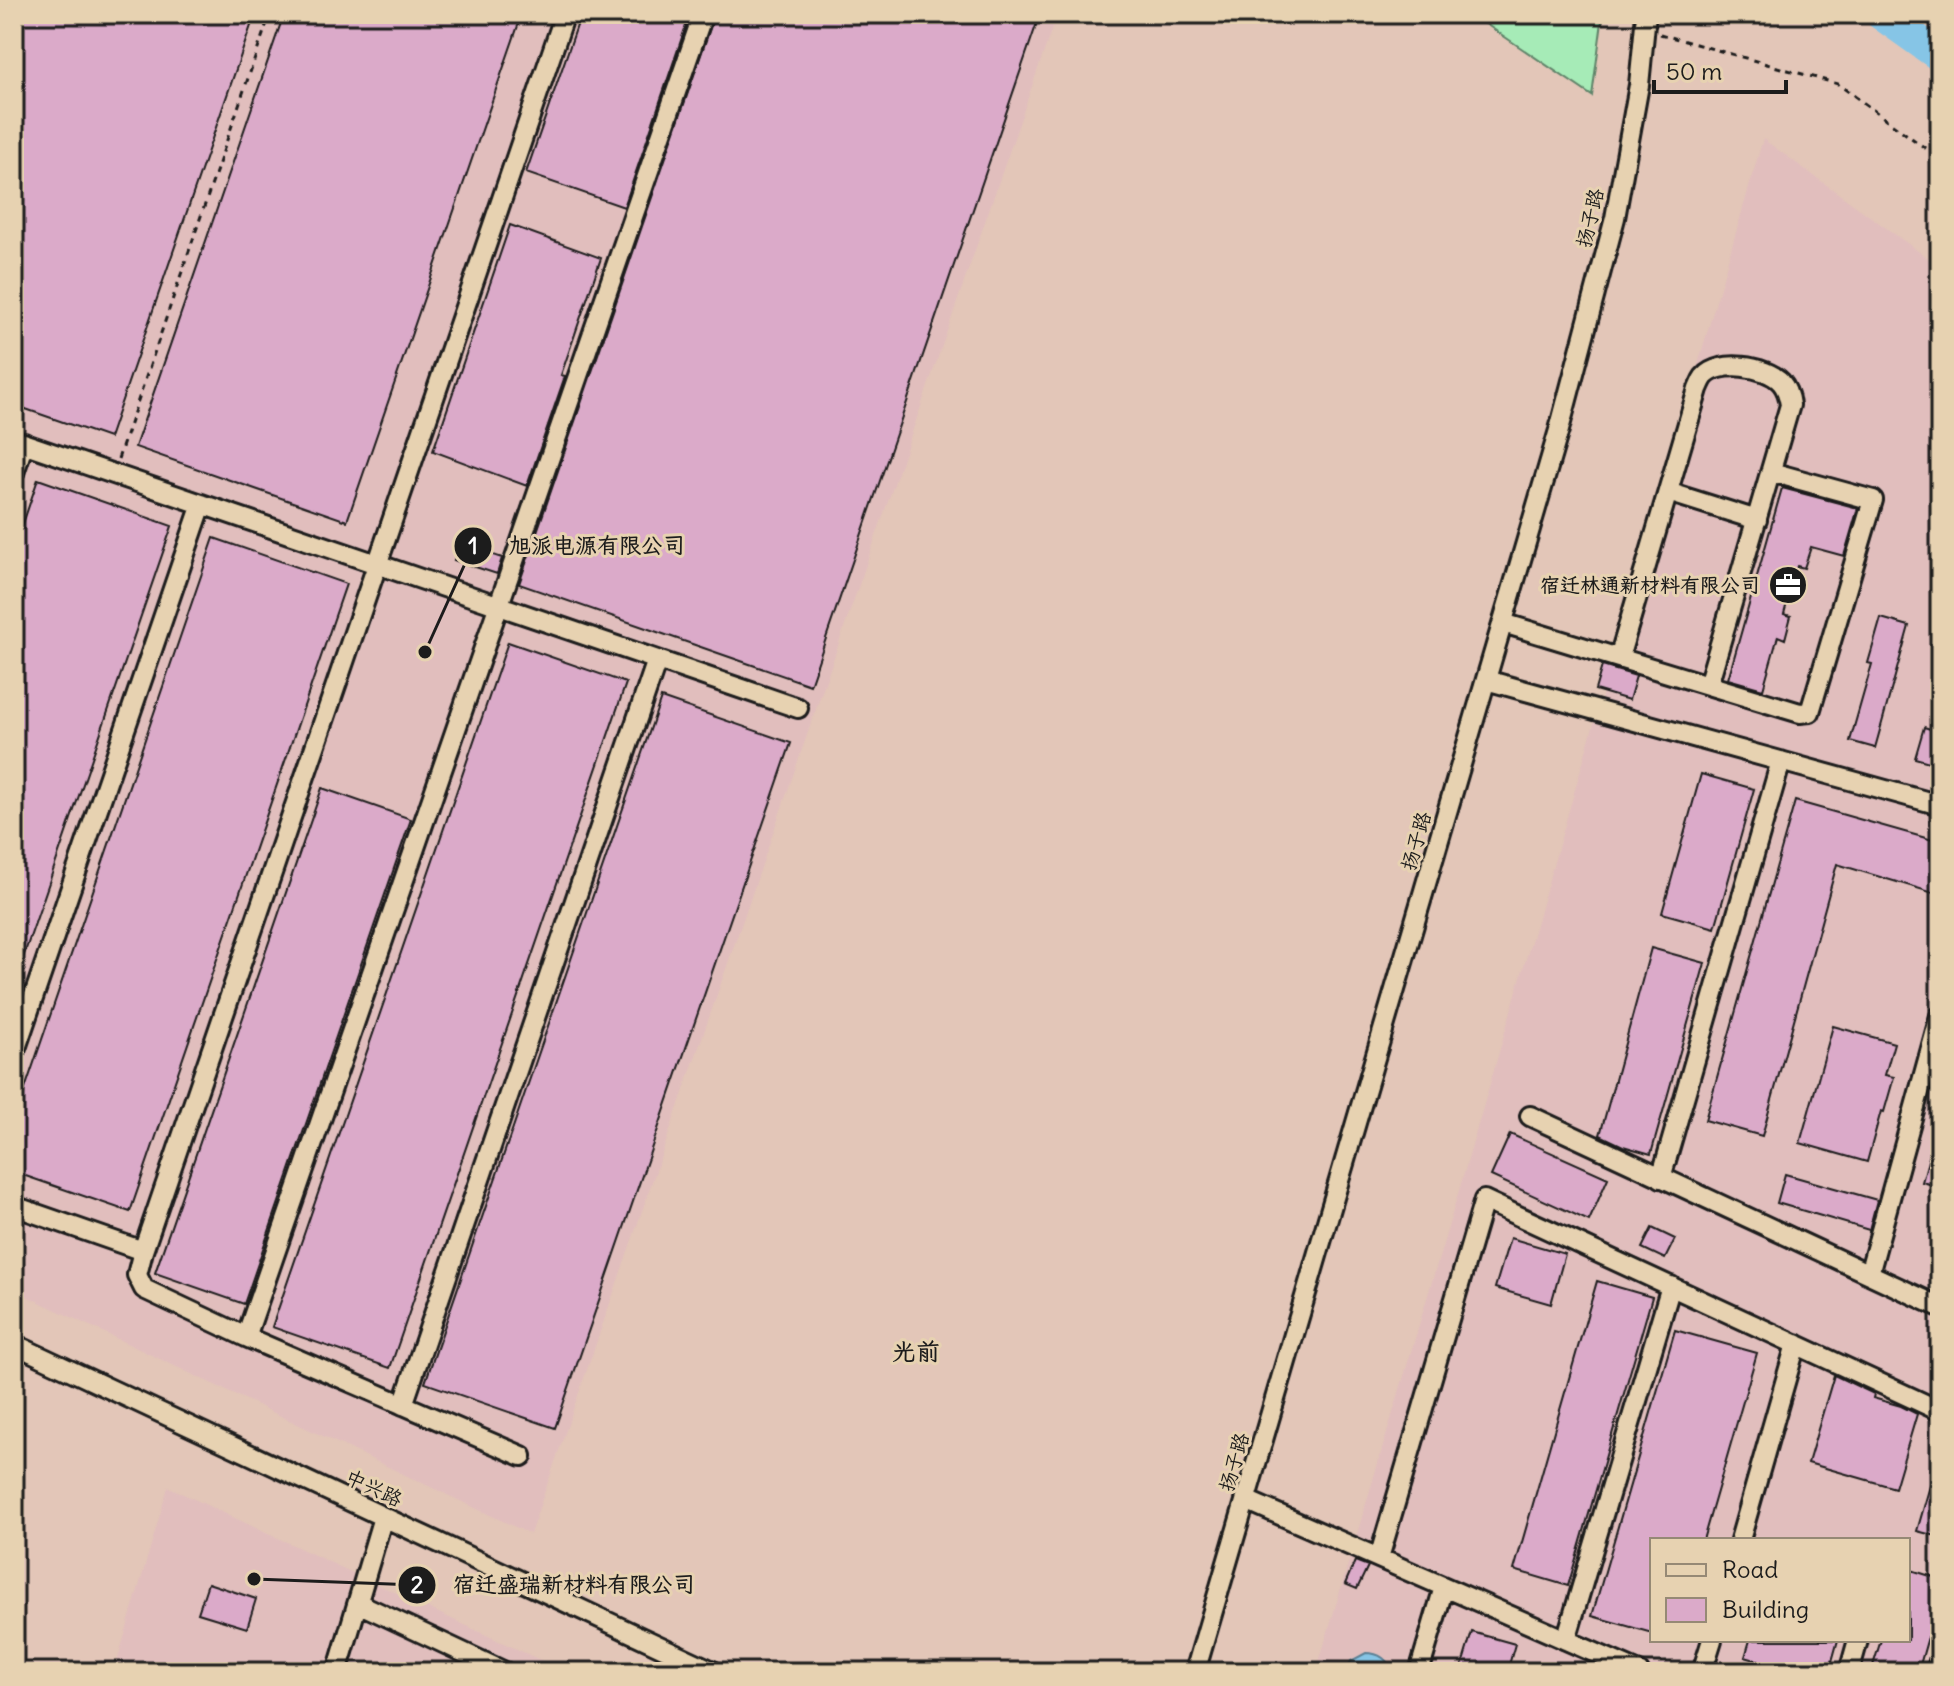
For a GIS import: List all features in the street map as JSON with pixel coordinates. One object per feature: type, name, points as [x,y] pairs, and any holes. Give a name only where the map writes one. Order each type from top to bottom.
[{"type":"street","points":[[522,1456],[246,1337],[144,1289],[137,1275],[565,14]]},
{"type":"street","points":[[246,1337],[703,14]]},
{"type":"street","name":"扬子路","points":[[1195,1672],[1559,430],[1615,218],[1639,85],[1646,22]]},
{"type":"street","points":[[1619,658],[1704,376],[1717,370],[1747,367],[1763,370],[1783,384],[1790,405],[1708,685]]},
{"type":"street","points":[[14,473],[19,441],[798,708]]},
{"type":"street","points":[[1503,623],[1800,713],[1810,712],[1873,500],[1771,472]]},
{"type":"street","points":[[1668,492],[1757,520]]},
{"type":"street","points":[[14,1054],[202,504]]},
{"type":"street","points":[[403,1405],[657,660]]},
{"type":"street","points":[[1486,680],[1940,805]]},
{"type":"street","points":[[1661,1178],[1781,761]]},
{"type":"street","points":[[1869,1274],[1940,1016]]},
{"type":"street","points":[[1530,1116],[1940,1307]]},
{"type":"street","points":[[1379,1558],[1484,1200],[1940,1411]]},
{"type":"street","points":[[14,1206],[143,1251]]},
{"type":"street","points":[[1566,1640],[1671,1286]]},
{"type":"street","name":"中兴路","points":[[14,1344],[715,1672]]},
{"type":"street","points":[[1741,1538],[1796,1344]]},
{"type":"street","points":[[1246,1500],[1639,1672]]},
{"type":"street","points":[[337,1672],[383,1517]]},
{"type":"street","points":[[1419,1672],[1444,1587]]},
{"type":"street","points":[[358,1603],[472,1665],[505,1672]]},
{"type":"street","points":[[1702,1672],[1711,1642]]},
{"type":"street","points":[[1849,1672],[1857,1642]]},
{"type":"street","points":[[1936,1672],[1940,1658]]},
{"type":"path","points":[[113,473],[270,14]]},
{"type":"path","points":[[1646,22],[1838,84],[1940,159]]},
{"type":"shaded area","points":[[14,14],[1057,14],[530,1534],[14,1290]]},
{"type":"shaded area","points":[[1763,139],[1940,267],[1940,1672],[1316,1672],[1463,1177]]},
{"type":"shaded area","points":[[168,1487],[566,1672],[114,1672]]},
{"type":"green space","points":[[1471,14],[1603,14],[1592,96]]},
{"type":"water","points":[[1366,1653],[1383,1658],[1392,1672],[1345,1672],[1351,1661]]},
{"type":"building","points":[[14,14],[255,14],[109,438],[14,405]]},
{"type":"building","points":[[284,14],[522,14],[347,521],[135,447]]},
{"type":"building","points":[[581,14],[690,14],[624,207],[526,173]]},
{"type":"building","points":[[715,14],[1040,14],[810,685],[519,584]]},
{"type":"building","points":[[510,225],[601,258],[527,486],[433,451]]},
{"type":"building","points":[[38,479],[172,526],[14,978],[14,550]]},
{"type":"building","points":[[1782,488],[1858,508],[1844,556],[1811,547],[1804,568],[1797,566],[1784,614],[1791,616],[1785,639],[1778,636],[1763,689],[1728,679]]},
{"type":"building","points":[[214,538],[346,584],[130,1212],[14,1172],[14,1121]]},
{"type":"building","points":[[460,544],[502,558],[497,574],[454,560]]},
{"type":"building","points":[[1881,618],[1909,626],[1875,748],[1850,741],[1872,664],[1868,663]]},
{"type":"building","points":[[508,642],[626,683],[390,1368],[272,1327]]},
{"type":"building","points":[[1602,666],[1636,676],[1629,700],[1595,690]]},
{"type":"building","points":[[661,698],[791,743],[555,1428],[425,1383]]},
{"type":"building","points":[[1924,727],[1940,732],[1940,765],[1915,758]]},
{"type":"building","points":[[1701,774],[1754,789],[1715,928],[1662,913]]},
{"type":"building","points":[[322,788],[411,819],[244,1304],[155,1273]]},
{"type":"building","points":[[1795,801],[1940,842],[1940,895],[1837,864],[1762,1136],[1705,1120]]},
{"type":"building","points":[[1651,948],[1705,963],[1651,1154],[1600,1135]]},
{"type":"building","points":[[1833,1026],[1894,1043],[1885,1075],[1894,1077],[1867,1162],[1800,1143]]},
{"type":"building","points":[[1936,1132],[1940,1133],[1940,1187],[1922,1182]]},
{"type":"building","points":[[1510,1134],[1608,1178],[1589,1221],[1491,1176]]},
{"type":"building","points":[[1785,1174],[1877,1200],[1869,1230],[1777,1203]]},
{"type":"building","points":[[1652,1228],[1675,1239],[1665,1259],[1642,1248]]},
{"type":"building","points":[[1510,1238],[1565,1254],[1551,1304],[1495,1288]]},
{"type":"building","points":[[1597,1281],[1652,1297],[1568,1586],[1514,1570]]},
{"type":"building","points":[[1675,1330],[1757,1353],[1704,1538],[1650,1538],[1650,1632],[1592,1616]]},
{"type":"building","points":[[1834,1375],[1874,1394],[1873,1398],[1917,1414],[1895,1488],[1808,1463]]},
{"type":"building","points":[[1936,1465],[1940,1466],[1940,1537],[1917,1531]]},
{"type":"building","points":[[1355,1561],[1368,1566],[1357,1589],[1345,1584]]},
{"type":"building","points":[[1910,1570],[1940,1579],[1940,1595],[1918,1672],[1871,1672],[1880,1642],[1910,1642]]},
{"type":"building","points":[[208,1583],[256,1599],[247,1628],[198,1613]]},
{"type":"building","points":[[1472,1632],[1515,1644],[1507,1672],[1460,1672]]},
{"type":"building","points":[[1749,1642],[1837,1642],[1829,1672],[1798,1672],[1745,1657]]},
{"type":"waterway","points":[[1881,14],[1940,56]]},
{"type":"place","name":"宿迁林通新材料有限公司","points":[[1788,585]]},
{"type":"place","name":"旭派电源有限公司","points":[[425,652]]},
{"type":"place","name":"宿迁盛瑞新材料有限公司","points":[[254,1579]]},
{"type":"district","name":"光前","points":[[916,1352]]}]
